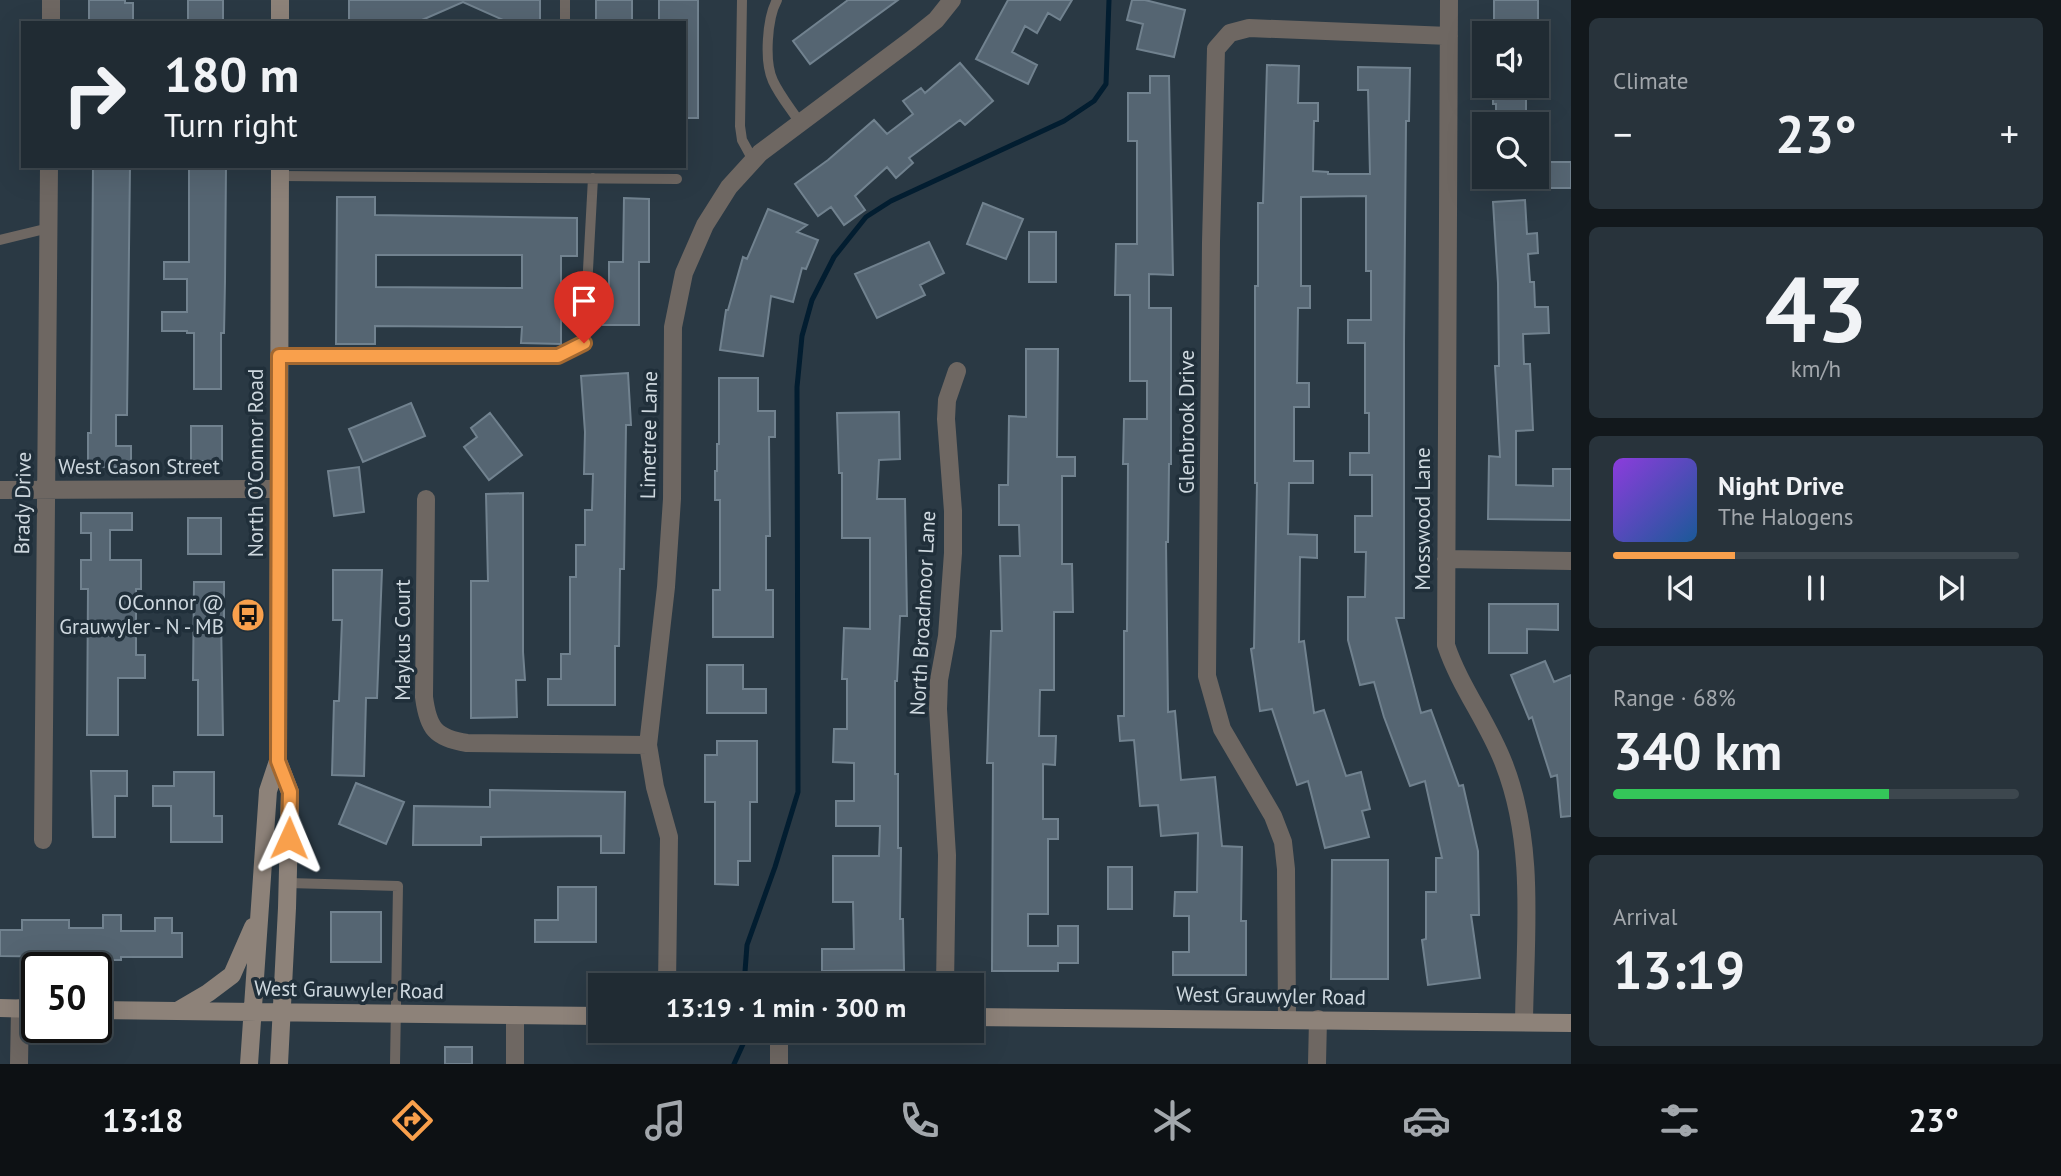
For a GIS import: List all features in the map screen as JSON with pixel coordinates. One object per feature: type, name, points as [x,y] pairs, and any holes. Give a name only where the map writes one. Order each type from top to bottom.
[{"type":"main road","points":[[280,0],[280,21]]},
{"type":"main road","name":"North O'Connor Road","points":[[249,1064],[268,791],[278,761],[280,171]]},
{"type":"main road","name":"North O'Connor Road","points":[[278,761],[290,792],[279,1064]]},
{"type":"main road","points":[[177,1011],[232,975],[260,908]]},
{"type":"main road","points":[[0,1008],[21,1009]]},
{"type":"main road","name":"West Grauwyler Road","points":[[112,1010],[588,1016]]},
{"type":"main road","name":"West Grauwyler Road","points":[[984,1017],[1287,1018],[1571,1023]]},
{"type":"street","points":[[51,0],[51,21]]},
{"type":"street","name":"Limetree Lane","points":[[667,973],[669,838],[655,787],[648,745],[667,575],[672,499],[673,327],[684,272],[705,225],[729,187],[753,160],[928,27],[952,0]]},
{"type":"street","name":"Mosswood Lane","points":[[1449,0],[1446,645],[1455,670],[1487,724],[1516,799],[1526,868],[1524,1022]]},
{"type":"street","name":"Glenbrook Drive","points":[[1287,1018],[1286,869],[1283,842],[1273,816],[1222,729],[1207,676],[1211,242],[1216,49],[1230,33],[1249,28],[1449,36]]},
{"type":"street","name":"Brady Drive","points":[[43,840],[49,168]]},
{"type":"street","name":"North Broadmoor Lane","points":[[945,973],[947,855],[938,709],[953,553],[947,400],[957,371]]},
{"type":"street","name":"West Cason Street","points":[[0,490],[279,489]]},
{"type":"street","name":"Maykus Court","points":[[426,499],[424,697],[427,720],[437,732],[450,740],[467,743],[648,745]]},
{"type":"street","points":[[1446,559],[1571,561]]},
{"type":"street","points":[[515,1016],[515,1064]]},
{"type":"street","points":[[1317,1064],[1318,1019]]},
{"type":"street","points":[[19,1064],[22,1043]]},
{"type":"street","points":[[779,1043],[779,1064]]},
{"type":"lane","points":[[565,0],[565,21]]},
{"type":"lane","points":[[742,0],[740,126],[742,140],[753,160]]},
{"type":"lane","points":[[777,0],[771,10],[767,57],[772,79],[800,123]]},
{"type":"lane","points":[[280,171],[677,179]]},
{"type":"lane","points":[[279,356],[558,356],[584,343],[593,178]]},
{"type":"lane","points":[[0,240],[49,228]]},
{"type":"lane","points":[[288,883],[398,886],[395,1064]]},
{"type":"building","points":[[89,0],[125,0],[125,3],[133,3],[133,21],[89,21]]},
{"type":"building","points":[[188,0],[223,0],[223,21],[188,21]]},
{"type":"building","points":[[349,0],[540,0],[540,21],[506,21],[463,2],[422,21],[349,21]]},
{"type":"building","points":[[596,0],[632,0],[632,21],[596,21]]},
{"type":"building","points":[[659,0],[698,0],[698,118],[686,118],[686,21],[659,21]]},
{"type":"building","points":[[848,0],[898,0],[810,64],[793,41]]},
{"type":"building","points":[[1008,0],[1072,0],[1060,20],[1048,13],[1037,33],[1025,26],[1012,52],[1037,65],[1028,84],[976,59]]},
{"type":"building","points":[[1132,0],[1145,0],[1185,10],[1174,57],[1137,49],[1143,24],[1127,20]]},
{"type":"building","points":[[1494,0],[1538,0],[1538,21],[1494,21]]},
{"type":"building","points":[[960,63],[993,101],[965,125],[960,120],[909,158],[913,163],[896,178],[887,167],[855,196],[865,210],[844,225],[831,207],[818,216],[795,184],[828,160],[874,120],[887,134],[913,114],[903,101],[921,88],[925,93]]},
{"type":"building","points":[[1267,65],[1299,66],[1298,103],[1318,103],[1318,121],[1314,121],[1313,171],[1328,174],[1370,174],[1368,90],[1358,90],[1358,67],[1410,68],[1409,121],[1406,121],[1404,618],[1396,618],[1421,713],[1431,710],[1459,786],[1463,785],[1478,851],[1479,915],[1471,915],[1480,978],[1428,985],[1422,940],[1426,939],[1426,892],[1436,892],[1436,858],[1442,858],[1425,781],[1410,786],[1374,682],[1360,685],[1348,640],[1348,597],[1365,597],[1366,552],[1355,552],[1355,516],[1372,516],[1372,475],[1350,475],[1350,453],[1369,453],[1369,413],[1365,413],[1365,343],[1348,343],[1348,320],[1371,320],[1371,271],[1366,271],[1366,196],[1301,197],[1301,286],[1310,286],[1310,308],[1298,308],[1297,383],[1309,383],[1309,407],[1294,407],[1294,461],[1313,461],[1313,483],[1289,483],[1288,534],[1317,535],[1317,558],[1300,557],[1299,642],[1304,641],[1314,713],[1324,710],[1346,776],[1361,772],[1370,809],[1362,811],[1369,837],[1325,848],[1308,781],[1297,785],[1272,709],[1260,711],[1251,649],[1254,648],[1257,483],[1255,286],[1258,286],[1258,203],[1263,203]]},
{"type":"building","points":[[1150,76],[1169,76],[1173,275],[1149,274],[1149,308],[1171,308],[1171,464],[1166,542],[1168,712],[1175,711],[1181,780],[1215,777],[1222,846],[1242,847],[1241,921],[1246,921],[1246,975],[1173,975],[1173,952],[1189,952],[1189,916],[1174,916],[1175,892],[1197,892],[1198,833],[1161,836],[1158,805],[1140,806],[1134,740],[1120,741],[1118,716],[1124,716],[1124,631],[1127,631],[1128,464],[1123,464],[1124,419],[1147,419],[1147,381],[1130,381],[1130,295],[1115,295],[1116,244],[1137,244],[1137,141],[1128,141],[1128,93],[1150,93]]},
{"type":"building","points":[[1493,98],[1526,98],[1526,112],[1496,112],[1496,104],[1493,104]]},
{"type":"building","points":[[1549,162],[1571,162],[1571,188],[1549,188]]},
{"type":"building","points":[[93,168],[130,168],[127,415],[116,415],[116,446],[131,446],[131,467],[88,467],[88,433],[91,433]]},
{"type":"building","points":[[189,168],[226,168],[221,389],[194,389],[194,333],[162,331],[162,312],[187,312],[187,279],[164,279],[164,262],[189,262]]},
{"type":"building","points":[[337,197],[375,197],[375,215],[577,218],[577,256],[561,256],[561,344],[521,343],[522,327],[375,326],[375,344],[336,344]],"holes":[[[376,255],[522,255],[522,288],[376,287]]]},
{"type":"building","points":[[624,198],[649,199],[649,262],[639,262],[639,325],[603,325],[603,291],[609,291],[609,262],[623,262]]},
{"type":"building","points":[[1525,200],[1527,234],[1537,233],[1538,253],[1528,254],[1530,282],[1534,282],[1535,307],[1548,307],[1549,333],[1523,334],[1524,364],[1530,364],[1533,430],[1516,431],[1516,485],[1553,486],[1553,469],[1571,469],[1571,520],[1488,519],[1489,456],[1500,457],[1495,366],[1499,366],[1498,283],[1493,202]]},
{"type":"building","points":[[983,203],[1023,219],[1006,259],[967,244]]},
{"type":"building","points":[[768,209],[807,225],[797,232],[818,240],[806,269],[802,268],[793,302],[771,296],[763,356],[720,350],[726,310],[743,257],[747,259]]},
{"type":"building","points":[[1029,232],[1056,232],[1056,282],[1029,282]]},
{"type":"building","points":[[929,242],[944,273],[920,285],[925,295],[877,318],[855,274]]},
{"type":"building","points":[[1026,349],[1058,349],[1057,457],[1075,457],[1075,476],[1062,476],[1062,564],[1072,564],[1073,612],[1054,612],[1054,690],[1040,690],[1039,736],[1056,736],[1055,765],[1043,764],[1043,819],[1058,819],[1058,839],[1048,839],[1048,914],[1028,914],[1028,946],[1058,946],[1058,926],[1078,926],[1078,963],[1058,963],[1058,971],[992,971],[993,763],[987,763],[991,631],[1002,631],[1000,556],[1020,556],[1019,525],[999,525],[999,485],[1008,485],[1009,416],[1026,417]]},
{"type":"building","points":[[628,373],[631,425],[626,425],[624,569],[620,569],[619,646],[615,646],[615,705],[548,705],[548,679],[561,679],[561,654],[570,654],[570,577],[576,577],[576,545],[585,545],[585,510],[592,510],[593,474],[584,474],[585,432],[581,376]]},
{"type":"building","points":[[719,378],[758,378],[758,411],[775,411],[775,437],[769,437],[770,536],[766,536],[766,590],[773,590],[773,637],[713,637],[713,590],[720,590],[720,500],[715,500],[719,444]]},
{"type":"building","points":[[411,403],[425,436],[363,462],[349,429]]},
{"type":"building","points":[[899,412],[900,459],[879,460],[877,499],[905,499],[907,616],[900,616],[895,681],[895,774],[898,774],[900,919],[903,919],[904,970],[822,971],[822,949],[854,949],[853,902],[833,902],[833,856],[879,856],[880,826],[836,826],[836,801],[854,801],[854,763],[833,762],[834,729],[847,729],[847,679],[842,679],[844,628],[870,629],[870,538],[842,538],[842,473],[839,473],[837,413]]},
{"type":"building","points":[[490,413],[522,455],[489,480],[464,447],[477,437],[471,428]]},
{"type":"building","points":[[191,426],[222,426],[222,461],[191,461]]},
{"type":"building","points":[[359,467],[364,512],[334,516],[328,471]]},
{"type":"building","points":[[523,493],[525,680],[516,680],[517,717],[471,718],[471,581],[488,581],[486,494]]},
{"type":"building","points":[[81,513],[132,513],[132,530],[110,530],[110,560],[141,560],[141,589],[136,589],[136,655],[145,655],[145,678],[118,678],[118,735],[87,735],[88,589],[81,589],[81,560],[91,560],[91,533],[81,533]]},
{"type":"building","points":[[188,518],[221,518],[221,554],[188,554]]},
{"type":"building","points":[[333,570],[382,570],[377,698],[366,698],[364,776],[332,775],[334,701],[339,701],[342,620],[333,620]]},
{"type":"building","points":[[194,582],[224,582],[224,620],[221,620],[223,735],[198,735],[198,680],[193,680]]},
{"type":"building","points":[[1489,604],[1558,604],[1558,630],[1527,629],[1527,653],[1489,653]]},
{"type":"building","points":[[1545,661],[1554,682],[1571,675],[1571,816],[1561,817],[1557,775],[1551,777],[1532,717],[1529,719],[1511,675]]},
{"type":"building","points":[[707,665],[743,665],[743,689],[766,689],[766,713],[707,713]]},
{"type":"building","points":[[717,741],[757,741],[757,802],[750,802],[750,861],[738,861],[738,885],[715,884],[715,802],[705,802],[705,755],[717,755]]},
{"type":"building","points":[[91,771],[127,771],[127,796],[115,796],[115,837],[93,837]]},
{"type":"building","points":[[174,772],[214,772],[214,816],[222,816],[222,842],[171,842],[171,806],[153,806],[153,786],[174,786]]},
{"type":"building","points":[[356,783],[404,802],[386,844],[339,824]]},
{"type":"building","points":[[490,790],[625,792],[624,853],[601,853],[601,836],[481,837],[481,845],[413,845],[414,806],[490,807]]},
{"type":"building","points":[[1332,860],[1388,860],[1388,979],[1331,979]]},
{"type":"building","points":[[1108,867],[1132,867],[1132,909],[1108,909]]},
{"type":"building","points":[[558,887],[596,887],[596,942],[535,942],[535,920],[558,920]]},
{"type":"building","points":[[331,912],[381,912],[381,962],[331,962]]},
{"type":"building","points":[[103,915],[121,915],[121,931],[155,931],[155,918],[172,918],[172,933],[182,933],[182,957],[121,957],[121,960],[112,960],[112,952],[21,952],[21,956],[0,956],[0,930],[22,930],[22,920],[69,920],[69,928],[103,928]]},
{"type":"building","points":[[445,1047],[472,1047],[472,1064],[445,1064]]},
{"type":"waterway","points":[[745,973],[747,945],[798,792],[797,387],[802,336],[812,300],[834,257],[866,217],[891,201],[1064,121],[1094,101],[1106,84],[1109,0]]},
{"type":"waterway","points":[[734,1064],[744,1043]]},
{"type":"place","name":"OConnor @ Grauwyler - N - MB","points":[[248,615]]},
{"type":"route","points":[[289,838],[290,792],[278,761],[279,356],[558,356],[584,343]]}]
